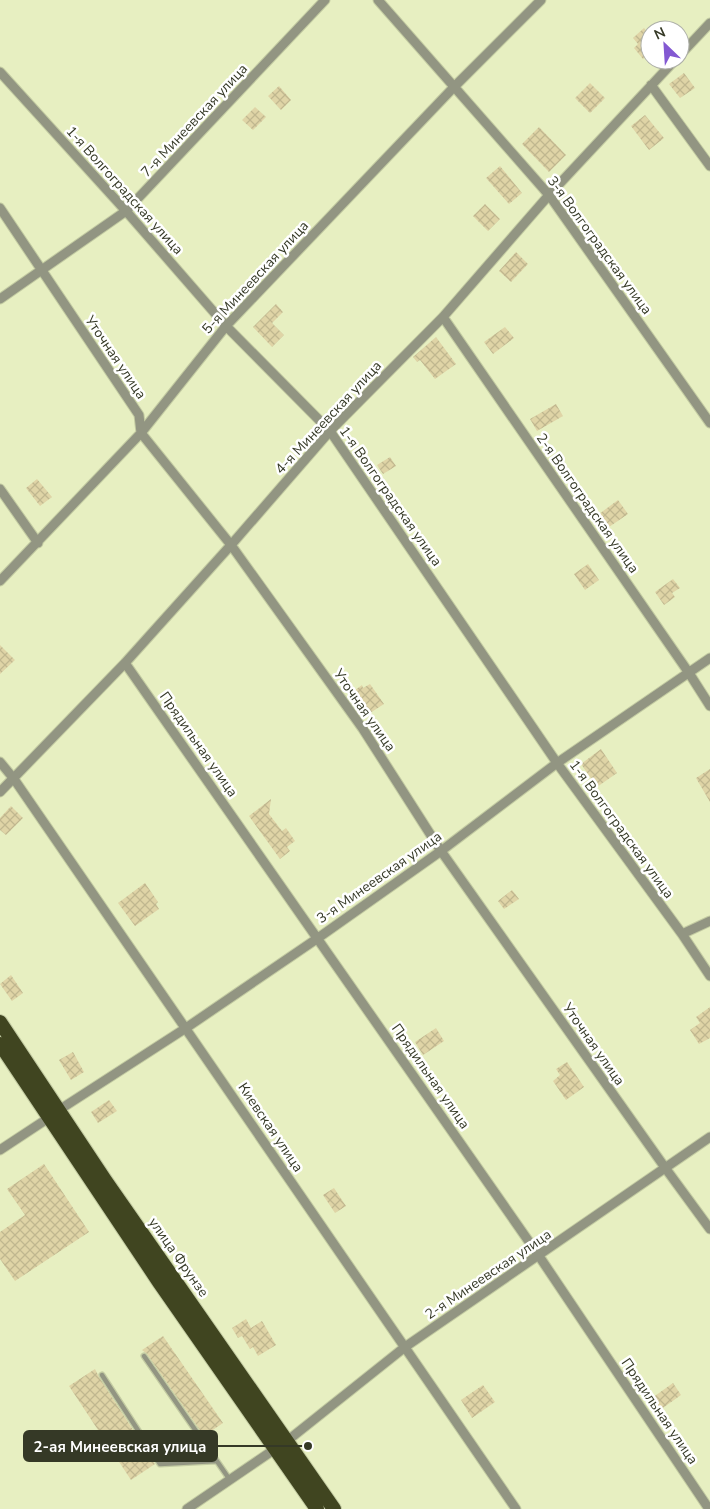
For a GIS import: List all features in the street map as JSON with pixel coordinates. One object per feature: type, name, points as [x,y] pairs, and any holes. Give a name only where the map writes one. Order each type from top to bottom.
[{"type":"highway","name":"улица Фрунзе","points":[[0,1022],[54,1113]]},
{"type":"highway","name":"улица Фрунзе","points":[[0,1044],[105,1180],[281,1445],[317,1509]]},
{"type":"highway","name":"улица Фрунзе","points":[[281,1445],[334,1509]]},
{"type":"street","name":"7-я Минеевская улица","points":[[0,299],[126,211],[325,0]]},
{"type":"street","name":"3-я Волгоградская улица","points":[[378,0],[453,88],[549,195],[710,423]]},
{"type":"street","name":"5-я Минеевская улица","points":[[0,581],[141,433],[226,326],[453,88],[541,0]]},
{"type":"street","points":[[690,44],[710,23]]},
{"type":"street","name":"4-я Минеевская улица","points":[[0,792],[125,663],[330,431],[443,317],[549,195],[665,70]]},
{"type":"street","name":"1-я Волгоградская улица","points":[[0,72],[126,211],[226,326],[330,431],[557,763],[682,934],[710,976]]},
{"type":"street","points":[[651,85],[710,166]]},
{"type":"street","name":"Уточная улица","points":[[0,208],[139,415],[141,433],[231,545],[362,729],[442,850],[710,1229]]},
{"type":"street","name":"2-я Волгоградская улица","points":[[443,317],[710,706]]},
{"type":"street","points":[[0,488],[38,543]]},
{"type":"street","name":"3-я Минеевская улица","points":[[0,1150],[186,1028],[318,938],[442,850],[557,763],[710,658]]},
{"type":"street","name":"Прядильная улица","points":[[125,663],[539,1256],[709,1509]]},
{"type":"street","name":"Киевская улица","points":[[0,762],[14,779],[516,1509]]},
{"type":"street","points":[[682,934],[710,921]]},
{"type":"street","name":"2-я Минеевская улица","points":[[187,1509],[281,1445],[405,1348],[710,1138]]},
{"type":"lane","points":[[144,1356],[230,1480]]},
{"type":"lane","points":[[102,1375],[160,1464],[216,1461]]},
{"type":"building","points":[[640,32],[640,55],[634,48],[638,44],[633,38]]},
{"type":"building","points":[[684,73],[695,88],[680,98],[669,84]]},
{"type":"building","points":[[590,83],[605,98],[590,113],[575,98]]},
{"type":"building","points":[[279,86],[291,100],[281,110],[268,96]]},
{"type":"building","points":[[255,107],[266,117],[253,130],[242,120]]},
{"type":"building","points":[[645,115],[664,138],[649,150],[631,126]]},
{"type":"building","points":[[539,127],[566,155],[549,172],[522,144]]},
{"type":"building","points":[[500,166],[522,193],[509,204],[486,178]]},
{"type":"building","points":[[485,204],[500,219],[488,231],[473,216]]},
{"type":"building","points":[[516,252],[528,264],[511,282],[499,271]]},
{"type":"building","points":[[276,304],[283,312],[272,323],[284,335],[272,347],[253,327]]},
{"type":"building","points":[[505,327],[514,338],[493,354],[484,342]]},
{"type":"building","points":[[436,337],[456,364],[435,379],[420,360],[417,362],[413,357]]},
{"type":"building","points":[[556,404],[563,416],[537,431],[530,419]]},
{"type":"building","points":[[390,457],[396,466],[383,474],[377,465]]},
{"type":"building","points":[[37,479],[52,497],[40,506],[26,488]]},
{"type":"building","points":[[618,500],[628,514],[609,527],[599,514]]},
{"type":"building","points":[[588,564],[599,580],[585,590],[574,574]]},
{"type":"building","points":[[673,579],[680,588],[672,593],[675,597],[664,605],[655,592]]},
{"type":"building","points":[[0,645],[15,660],[0,674]]},
{"type":"building","points":[[370,684],[384,704],[370,713],[360,698],[356,701],[351,693],[362,685],[363,688]]},
{"type":"building","points":[[601,749],[617,773],[597,787],[581,764]]},
{"type":"building","points":[[710,769],[710,802],[696,778]]},
{"type":"building","points":[[271,799],[269,814],[282,831],[286,828],[295,841],[287,847],[290,851],[280,859],[249,816]]},
{"type":"building","points":[[11,806],[23,818],[6,835],[0,830],[0,818]]},
{"type":"building","points":[[145,883],[158,902],[156,904],[159,909],[135,926],[118,903]]},
{"type":"building","points":[[512,890],[519,899],[504,909],[498,901]]},
{"type":"building","points":[[11,975],[23,993],[12,1001],[0,984]]},
{"type":"building","points":[[710,1007],[710,1038],[699,1044],[690,1030],[700,1023],[696,1017]]},
{"type":"building","points":[[436,1028],[444,1041],[423,1055],[415,1042]]},
{"type":"building","points":[[73,1052],[84,1072],[71,1080],[59,1060]]},
{"type":"building","points":[[567,1062],[584,1087],[566,1100],[553,1081],[560,1075],[556,1069]]},
{"type":"building","points":[[109,1100],[117,1111],[98,1123],[91,1112]]},
{"type":"building","points":[[44,1164],[89,1232],[15,1281],[0,1259],[0,1232],[25,1215],[7,1189]]},
{"type":"building","points":[[334,1188],[346,1206],[335,1213],[323,1195]]},
{"type":"building","points":[[246,1319],[251,1328],[262,1321],[276,1345],[258,1356],[253,1347],[250,1349],[242,1336],[238,1338],[232,1328]]},
{"type":"building","points":[[163,1336],[223,1423],[204,1436],[147,1354],[142,1350]]},
{"type":"building","points":[[95,1369],[155,1464],[131,1480],[69,1386]]},
{"type":"building","points":[[673,1383],[681,1395],[660,1410],[652,1398]]},
{"type":"building","points":[[483,1385],[495,1402],[472,1418],[461,1400]]},
{"type":"place","name":"2-ая Минеевская улица","points":[[308,1446]]}]
